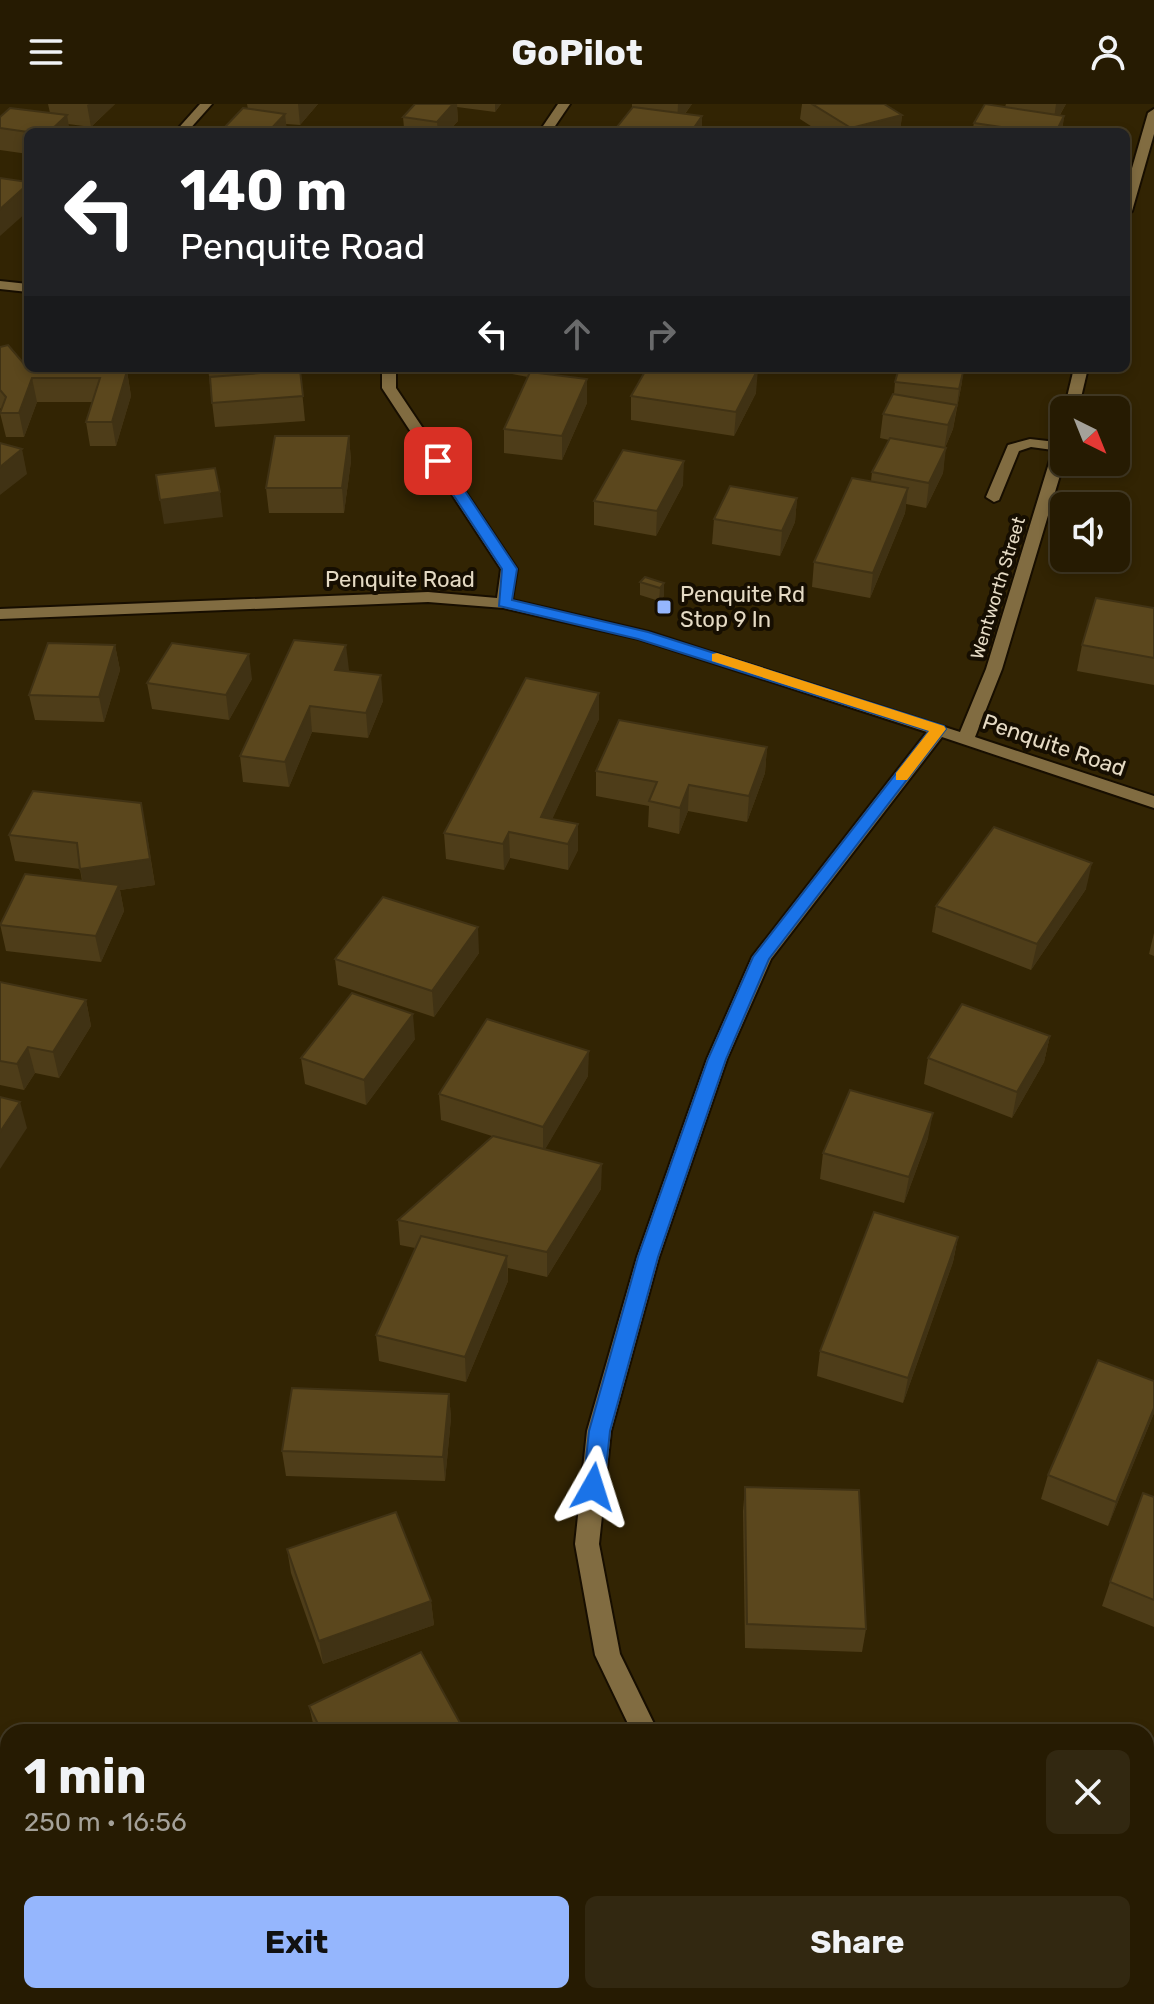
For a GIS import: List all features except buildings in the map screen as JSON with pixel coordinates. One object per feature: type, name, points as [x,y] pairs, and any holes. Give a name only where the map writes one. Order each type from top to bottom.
[{"type":"street","points":[[185,128],[206,104]]},
{"type":"street","points":[[548,128],[564,104]]},
{"type":"street","points":[[1130,198],[1154,113]]},
{"type":"street","points":[[0,285],[24,288]]},
{"type":"street","points":[[389,372],[389,388],[509,569],[504,603]]},
{"type":"street","points":[[1074,396],[1080,372]]},
{"type":"street","name":"Wentworth Street","points":[[994,497],[1013,448],[1050,442]]},
{"type":"street","name":"Wentworth Street","points":[[966,738],[994,669],[1053,476]]},
{"type":"street","name":"Penquite Road","points":[[1,618],[428,597],[504,603],[643,635],[939,729],[1154,802]]},
{"type":"street","points":[[641,1724],[608,1655],[587,1544],[599,1431],[648,1257],[717,1059],[762,957],[939,729]]},
{"type":"slow traffic","points":[[717,657],[939,729],[902,776]]},
{"type":"place","name":"Penquite Rd Stop 9 In","points":[[664,607]]},
{"type":"route","points":[[438,461],[509,569],[504,603],[643,635],[939,729],[809,892],[762,957],[717,1059],[648,1257],[599,1431],[593,1487]]}]
